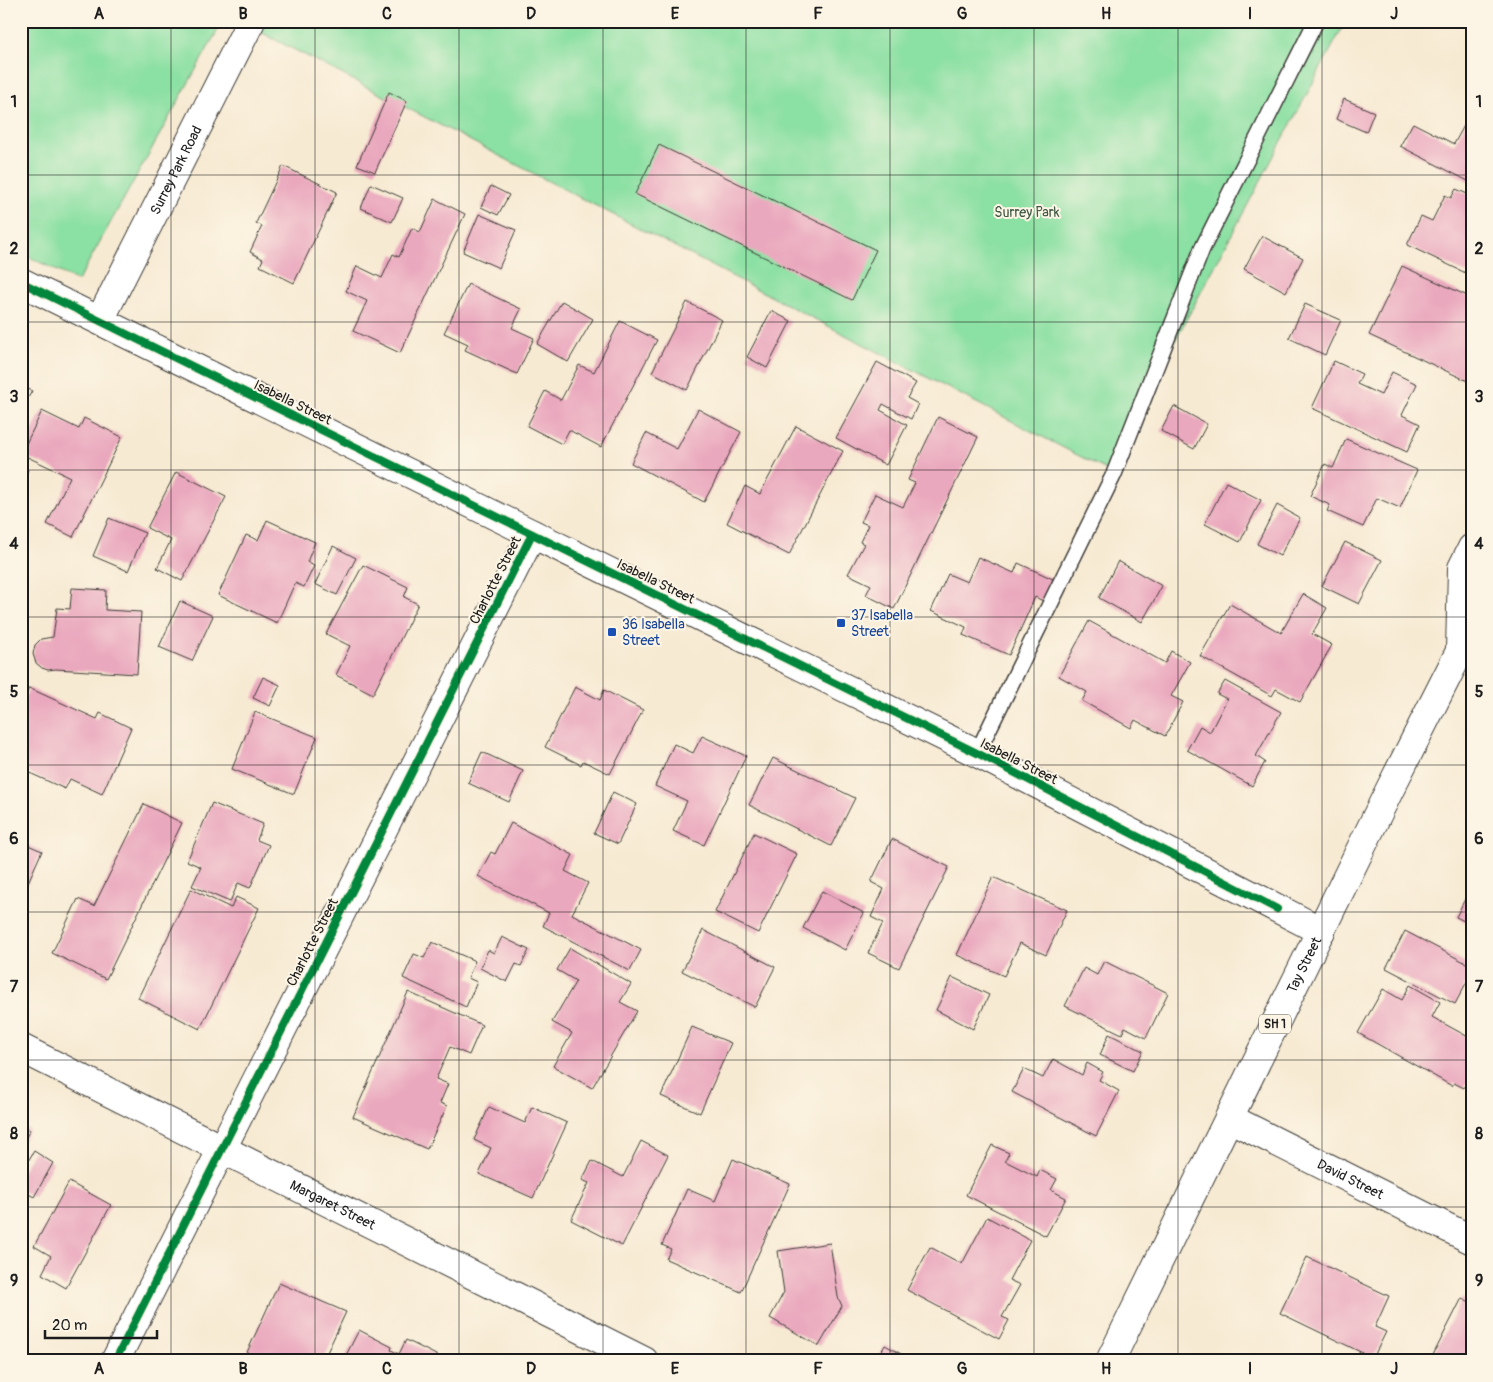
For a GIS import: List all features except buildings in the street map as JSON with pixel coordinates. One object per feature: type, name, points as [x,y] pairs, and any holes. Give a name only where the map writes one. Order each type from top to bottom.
[{"type":"main road","name":"Surrey Park Road","points":[[100,320],[250,21]]},
{"type":"main road","name":"Isabella Street","points":[[21,282],[977,754],[1320,931]]},
{"type":"main road","name":"Charlotte Street","points":[[115,1361],[532,534]]},
{"type":"main road","name":"Tay Street","points":[[1110,1361],[1389,791],[1468,649],[1462,568],[1472,548]]},
{"type":"main road","name":"Margaret Street","points":[[21,1048],[644,1361]]},
{"type":"main road","name":"David Street","points":[[1229,1118],[1472,1240]]},
{"type":"lane","points":[[977,754],[1114,474],[1202,249],[1316,21]]},
{"type":"green space","points":[[21,21],[223,21],[78,281],[21,253]]},
{"type":"green space","name":"Surrey Park","points":[[239,21],[1346,21],[1108,466],[1114,474]]},
{"type":"cycle path","points":[[21,282],[977,753],[1277,909]]},
{"type":"cycle path","points":[[115,1361],[532,534]]},
{"type":"place","name":"37 Isabella Street","points":[[841,623]]},
{"type":"place","name":"36 Isabella Street","points":[[612,632]]}]
